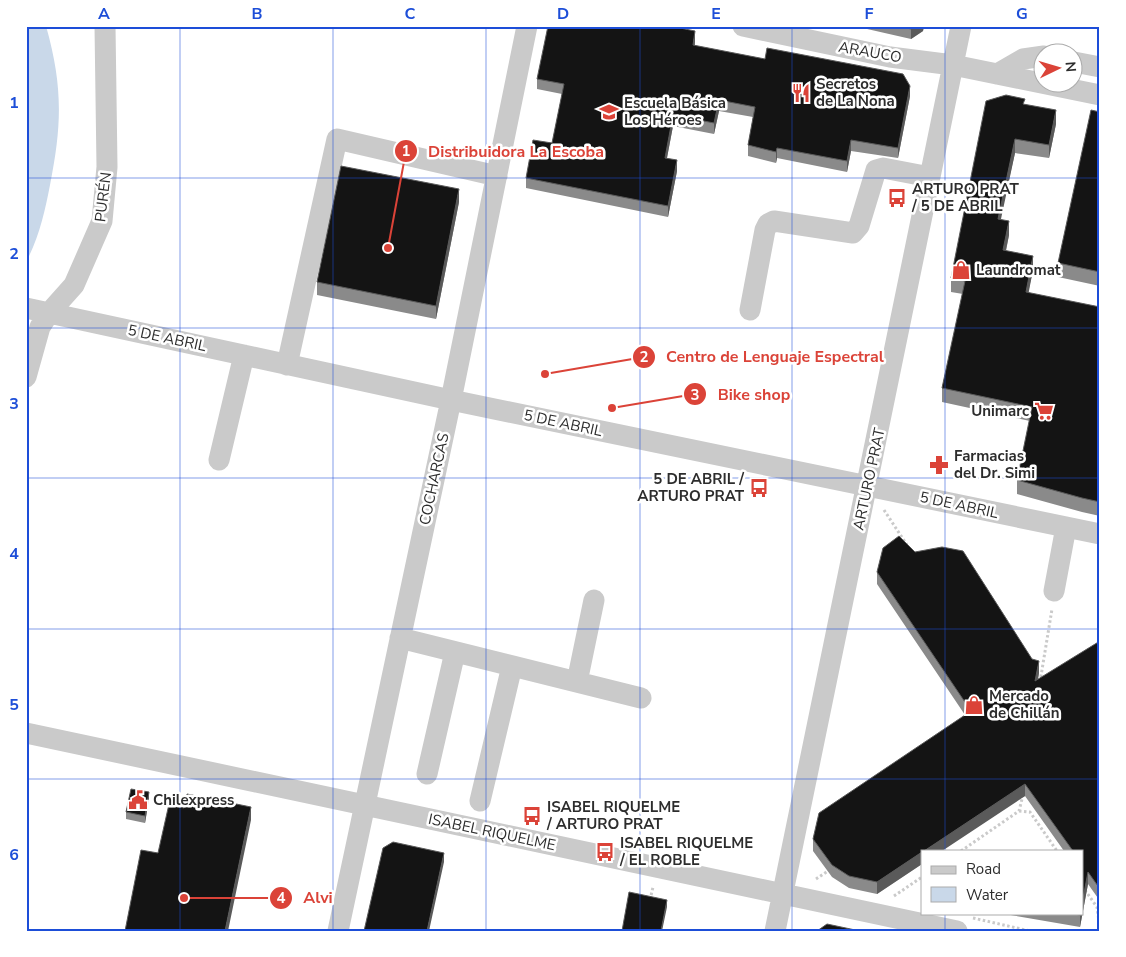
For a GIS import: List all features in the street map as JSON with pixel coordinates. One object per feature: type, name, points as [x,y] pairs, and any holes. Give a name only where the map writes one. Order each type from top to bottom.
[{"type":"street","name":"PURÉN","points":[[26,378],[36,335],[36,310],[74,286],[102,221],[107,167],[105,26]]},
{"type":"street","name":"COCHARCAS","points":[[338,931],[498,176],[527,26]]},
{"type":"street","name":"ARAUCO","points":[[743,26],[890,57],[953,64],[1100,95]]},
{"type":"street","name":"ARTURO PRAT","points":[[775,931],[868,486],[961,26]]},
{"type":"street","points":[[997,74],[1023,59],[1034,57]]},
{"type":"street","points":[[1084,64],[1100,67]]},
{"type":"street","points":[[286,365],[337,139],[498,176]]},
{"type":"street","points":[[750,310],[765,230],[768,224],[774,221],[853,233],[859,226],[876,170],[883,168],[930,177]]},
{"type":"street","name":"5 DE ABRIL","points":[[36,310],[451,400],[1100,534]]},
{"type":"street","points":[[220,460],[244,355]]},
{"type":"street","points":[[1054,591],[1066,527]]},
{"type":"street","points":[[577,682],[594,600]]},
{"type":"street","points":[[400,638],[642,698]]},
{"type":"street","points":[[427,774],[455,652]]},
{"type":"street","points":[[480,801],[512,666]]},
{"type":"street","name":"ISABEL RIQUELME","points":[[26,734],[783,894],[965,924]]},
{"type":"path","points":[[882,508],[909,549]]},
{"type":"path","points":[[1039,692],[1054,591]]},
{"type":"path","points":[[1019,811],[1023,793]]},
{"type":"path","points":[[962,850],[1019,811],[1030,812],[1056,850]]},
{"type":"path","points":[[807,884],[833,869]]},
{"type":"path","points":[[1084,889],[1097,907],[1100,929]]},
{"type":"path","points":[[965,924],[1030,931]]},
{"type":"water","points":[[26,26],[46,26],[52,48],[59,106],[57,143],[44,214],[31,253],[26,262]]},
{"type":"building","points":[[548,26],[670,26],[695,31],[693,45],[765,59],[767,48],[903,74],[910,86],[898,148],[851,140],[847,161],[777,148],[776,152],[748,145],[755,107],[719,100],[714,123],[673,115],[665,158],[677,160],[668,206],[526,178],[533,140],[552,143],[564,84],[537,79]]},
{"type":"building","points":[[898,26],[916,26],[911,29]]},
{"type":"building","name":"Unimarc","points":[[1006,95],[1025,99],[1023,104],[1056,110],[1049,145],[1015,139],[998,219],[1009,221],[1003,250],[1033,256],[1026,292],[1100,307],[1100,502],[1017,480],[1032,407],[942,388],[965,281],[951,278],[986,101]]},
{"type":"building","points":[[1091,110],[1100,112],[1100,272],[1058,263]]},
{"type":"building","points":[[341,166],[459,189],[436,306],[317,282]]},
{"type":"building","points":[[899,536],[915,552],[942,547],[963,551],[1032,659],[1039,661],[1035,681],[1100,641],[1100,889],[1088,872],[1084,893],[1084,850],[1072,850],[1025,784],[926,850],[921,850],[921,853],[877,882],[849,876],[832,865],[813,839],[819,813],[971,711],[877,572],[883,548]]},
{"type":"building","points":[[131,789],[149,792],[145,816],[126,812]]},
{"type":"building","points":[[187,794],[251,807],[225,931],[125,931],[141,850],[158,853],[169,804],[184,808]]},
{"type":"building","points":[[393,842],[444,853],[427,931],[364,931],[383,848]]},
{"type":"building","points":[[629,892],[667,900],[661,931],[622,931]]},
{"type":"building","points":[[827,924],[860,931],[817,931]]},
{"type":"place","name":"Secretos de La Nona","points":[[801,93]]},
{"type":"place","name":"Escuela Básica Los Héroes","points":[[609,112]]},
{"type":"place","name":"ARTURO PRAT / 5 DE ABRIL","points":[[897,198]]},
{"type":"place","name":"Distribuidora La Escoba","points":[[388,248]]},
{"type":"place","name":"Laundromat","points":[[961,270]]},
{"type":"place","name":"Centro de Lenguaje Espectral","points":[[545,374]]},
{"type":"place","name":"Bike shop","points":[[612,408]]},
{"type":"place","name":"Unimarc","points":[[1044,411]]},
{"type":"place","name":"Farmacias del Dr. Simi","points":[[939,465]]},
{"type":"place","name":"5 DE ABRIL / ARTURO PRAT","points":[[759,488]]},
{"type":"place","name":"Mercado de Chillán","points":[[974,705]]},
{"type":"place","name":"Chilexpress","points":[[138,800]]},
{"type":"place","name":"ISABEL RIQUELME / ARTURO PRAT","points":[[532,816]]},
{"type":"place","name":"ISABEL RIQUELME / EL ROBLE","points":[[605,852]]},
{"type":"place","name":"Alvi","points":[[184,898]]}]
